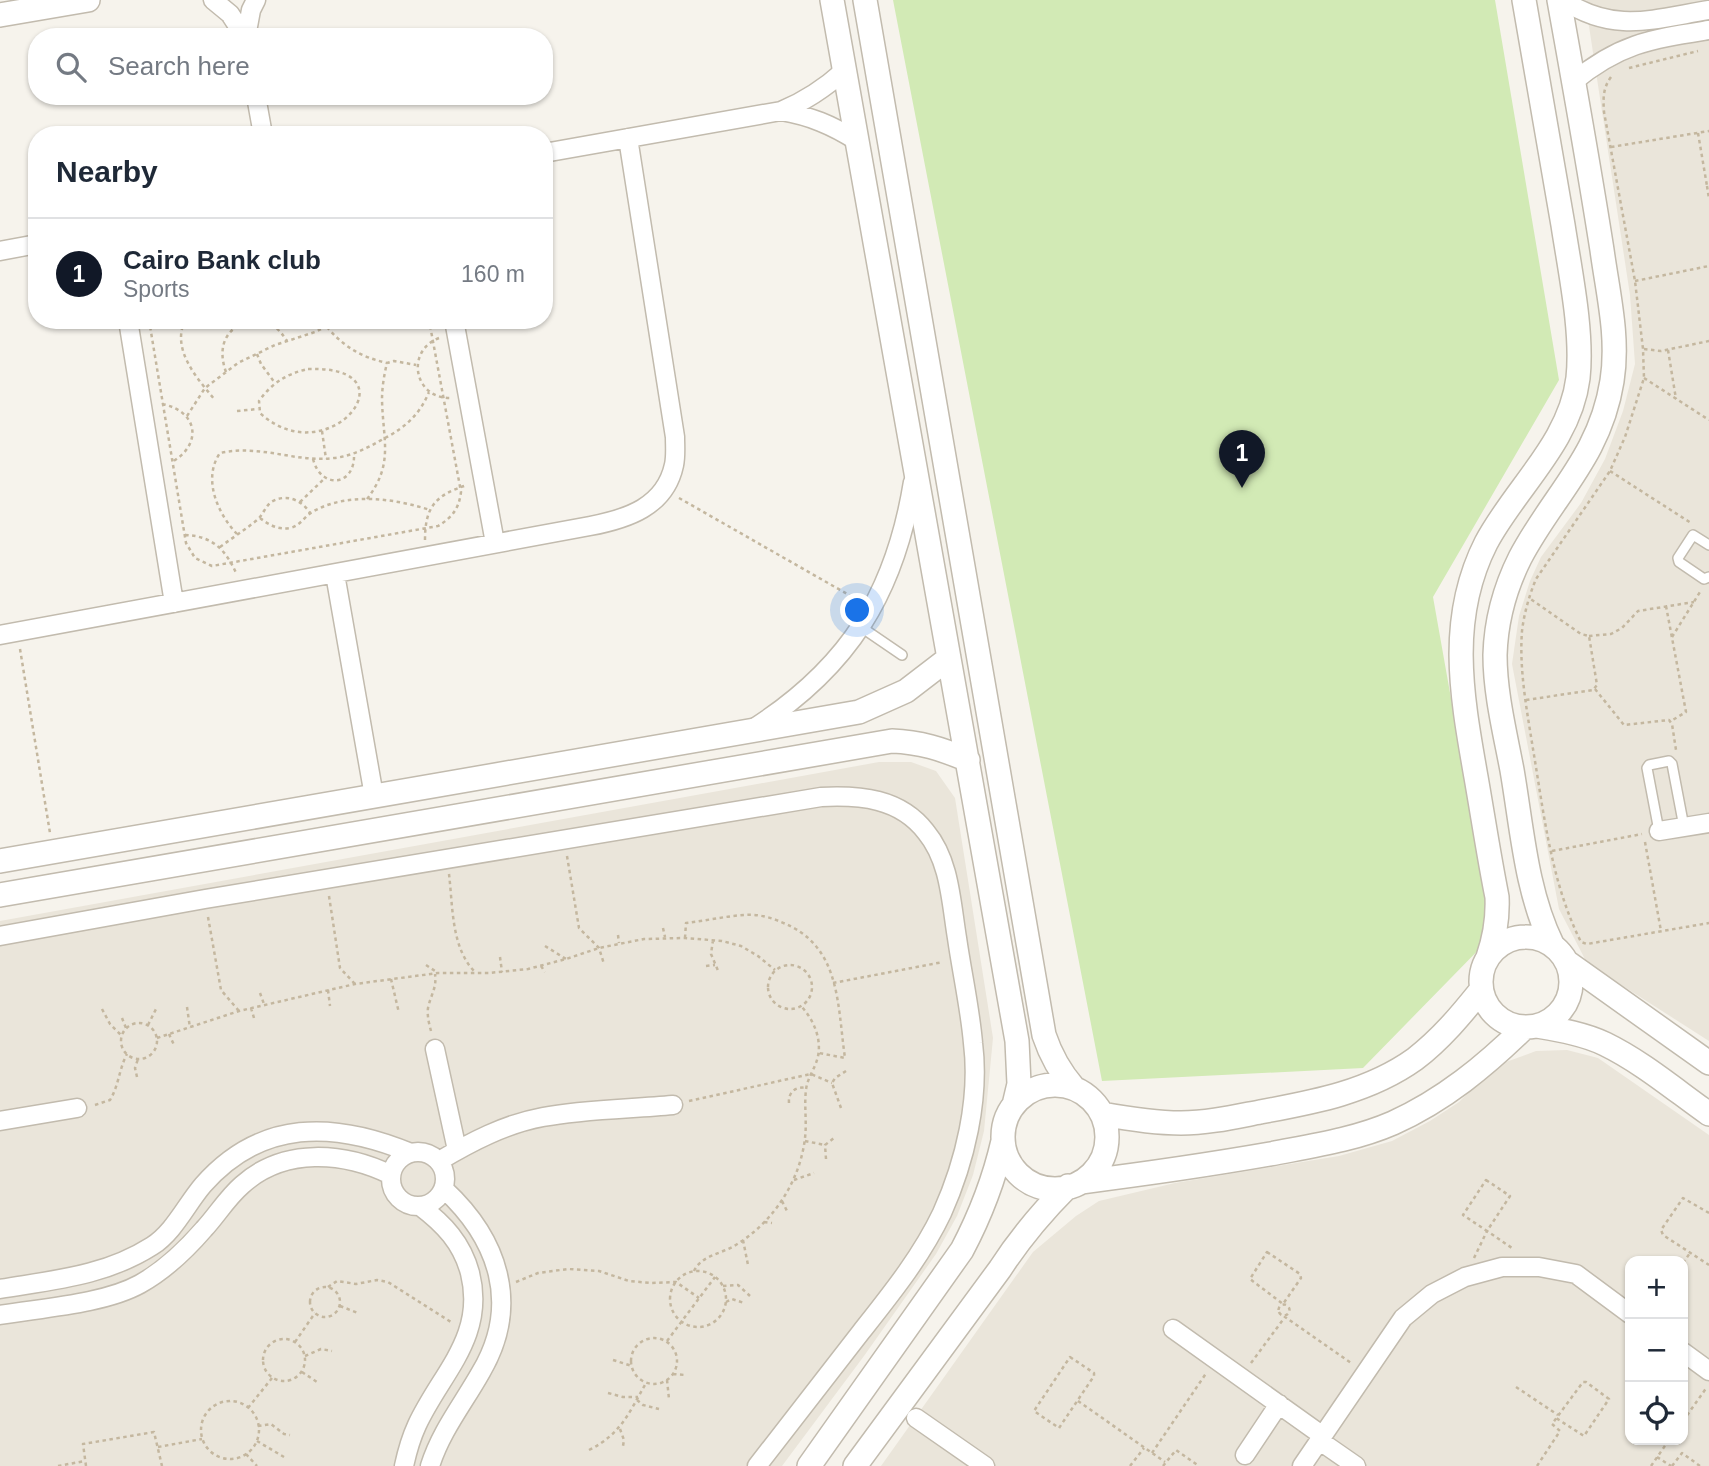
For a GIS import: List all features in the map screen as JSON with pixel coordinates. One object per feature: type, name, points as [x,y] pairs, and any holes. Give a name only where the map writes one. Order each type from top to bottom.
[{"type":"street","points":[[0,15],[88,0]]},
{"type":"street","points":[[213,0],[230,14],[240,28]]},
{"type":"street","points":[[248,28],[256,0]]},
{"type":"street","points":[[832,0],[1017,1041],[1019,1073],[1014,1105]]},
{"type":"street","points":[[855,1466],[1000,1269],[1019,1238],[1042,1211],[1074,1184],[1091,1174],[1104,1152],[1107,1139],[1102,1114],[1060,1073],[1050,1055],[1044,1035],[865,0]]},
{"type":"street","points":[[1524,0],[1560,207],[1578,342],[1578,378],[1570,413],[1556,440],[1486,544],[1463,618],[1459,658],[1462,698],[1497,897],[1498,918],[1480,979],[1481,990],[1489,1009],[1497,1017],[1515,1026],[1571,1032],[1604,1044],[1634,1061],[1709,1114]]},
{"type":"street","points":[[1561,0],[1578,11],[1622,23],[1709,10]]},
{"type":"street","points":[[1003,1141],[1011,1165],[1020,1175],[1043,1187],[1055,1188],[1338,1142],[1392,1123],[1443,1096],[1531,1027],[1557,1015],[1570,996],[1571,973],[1540,918],[1532,890],[1498,690],[1495,656],[1498,621],[1507,589],[1521,557],[1587,457],[1602,421],[1612,382],[1616,343],[1561,0]]},
{"type":"street","points":[[1573,82],[1608,56],[1628,47],[1648,40],[1709,30]]},
{"type":"street","points":[[553,151],[781,111],[826,87],[845,70]]},
{"type":"street","points":[[258,105],[262,126]]},
{"type":"street","points":[[781,111],[808,116],[834,126],[857,141]]},
{"type":"street","points":[[8,634],[619,520],[645,509],[664,490],[675,465],[675,437],[628,138]]},
{"type":"street","points":[[1560,207],[1595,201]]},
{"type":"street","points":[[0,251],[28,246]]},
{"type":"street","points":[[129,329],[174,603]]},
{"type":"street","points":[[456,329],[495,543]]},
{"type":"street","points":[[746,733],[784,709],[818,680],[848,646],[873,609],[894,565],[908,517],[916,468]]},
{"type":"street","points":[[335,574],[374,796]]},
{"type":"street","points":[[0,861],[859,712],[906,691],[949,657]]},
{"type":"street","points":[[0,895],[892,741],[916,742],[940,748],[968,760]]},
{"type":"street","points":[[0,936],[205,899],[821,797],[851,795],[880,800],[905,812],[926,831],[941,855],[948,883],[974,1044],[971,1114],[964,1147],[946,1202],[926,1244],[907,1273],[757,1466]]},
{"type":"street","points":[[1651,832],[1709,823]]},
{"type":"street","points":[[1488,957],[1506,941],[1517,937],[1541,939],[1709,1063]]},
{"type":"street","points":[[1102,1114],[1143,1122],[1184,1123],[1226,1119],[1326,1099],[1372,1084],[1414,1059],[1451,1028],[1481,990]]},
{"type":"street","points":[[435,1049],[457,1150]]},
{"type":"street","points":[[809,1466],[962,1250],[981,1216],[994,1179],[1007,1115],[1014,1105],[1035,1089],[1061,1085],[1074,1088]]},
{"type":"street","points":[[439,1161],[506,1127],[543,1117],[673,1105]]},
{"type":"street","points":[[0,1121],[77,1108]]},
{"type":"street","points":[[0,1289],[84,1275],[121,1264],[155,1244],[227,1161],[258,1142],[292,1132],[323,1130],[363,1136],[411,1153],[430,1155],[439,1161],[444,1170],[444,1189],[430,1204],[420,1206]]},
{"type":"street","points":[[404,1466],[418,1423],[469,1333],[473,1309],[473,1285],[467,1261],[455,1240],[440,1221],[420,1206],[402,1201],[396,1194],[391,1175],[402,1158],[411,1153]]},
{"type":"street","points":[[0,1315],[95,1299],[138,1285],[176,1259],[243,1184],[266,1168],[316,1156],[343,1158],[368,1164],[391,1175]]},
{"type":"street","points":[[430,1466],[444,1429],[482,1370],[496,1338],[501,1310],[493,1258],[481,1230],[464,1208],[444,1189]]},
{"type":"street","points":[[1301,1466],[1403,1318],[1432,1294],[1465,1277],[1502,1267],[1539,1267],[1576,1274],[1625,1310]]},
{"type":"street","points":[[1173,1329],[1279,1405],[1356,1466]]},
{"type":"street","points":[[1688,1356],[1709,1371]]},
{"type":"street","points":[[1245,1455],[1279,1405]]},
{"type":"street","points":[[916,1418],[985,1466]]},
{"type":"lane","points":[[1709,545],[1693,535],[1678,558],[1679,562],[1704,579],[1709,577]]},
{"type":"lane","points":[[861,627],[902,655]]},
{"type":"lane","points":[[1651,832],[1649,765],[1671,762],[1684,827]]},
{"type":"path","points":[[1622,69],[1709,48]]},
{"type":"path","points":[[1613,75],[1606,84],[1603,95],[1635,281],[1644,378],[1625,437],[1610,471],[1550,556],[1536,579],[1529,598],[1522,632],[1526,700],[1556,878],[1583,943],[1709,923]]},
{"type":"path","points":[[1611,146],[1709,131]]},
{"type":"path","points":[[1698,133],[1709,199]]},
{"type":"path","points":[[1635,281],[1709,266]]},
{"type":"path","points":[[150,329],[185,535],[190,551],[203,563],[212,566],[438,526],[455,512],[460,503],[460,487],[431,329]]},
{"type":"path","points":[[182,329],[181,344],[190,367],[215,400]]},
{"type":"path","points":[[226,372],[221,359],[222,345],[233,329]]},
{"type":"path","points":[[279,329],[287,341]]},
{"type":"path","points":[[187,416],[205,388],[226,372],[257,354],[321,329]]},
{"type":"path","points":[[329,329],[338,341],[369,359],[416,365]]},
{"type":"path","points":[[450,329],[421,350],[416,365],[419,381],[429,392],[444,398],[468,397]]},
{"type":"path","points":[[1643,349],[1668,350],[1709,341]]},
{"type":"path","points":[[1668,350],[1676,399]]},
{"type":"path","points":[[257,354],[275,383]]},
{"type":"path","points":[[367,499],[384,471],[386,454],[382,400],[387,363]]},
{"type":"path","points":[[320,369],[343,374],[358,384],[360,400],[352,412],[341,422],[322,430],[301,433],[287,430],[274,425],[258,409],[259,401],[275,383],[296,372],[320,369]]},
{"type":"path","points":[[1644,378],[1709,420]]},
{"type":"path","points":[[237,534],[225,522],[213,490],[213,472],[220,453],[238,450],[272,451],[326,458],[354,453],[398,432],[422,408],[429,392]]},
{"type":"path","points":[[142,406],[163,404],[177,407],[187,416],[192,429],[191,443],[184,454],[173,462],[152,469]]},
{"type":"path","points":[[237,411],[258,409]]},
{"type":"path","points":[[322,430],[326,458]]},
{"type":"path","points":[[313,458],[316,470],[325,478],[336,480],[347,475],[354,465],[354,453]]},
{"type":"path","points":[[1610,471],[1698,527]]},
{"type":"path","points":[[300,502],[325,478]]},
{"type":"path","points":[[425,557],[425,519],[430,510],[448,491],[483,480]]},
{"type":"path","points":[[664,490],[873,609]]},
{"type":"path","points":[[220,547],[260,517],[272,502],[290,498],[300,502],[310,513]]},
{"type":"path","points":[[260,517],[269,525],[292,527],[303,522],[310,513],[334,504],[367,499],[406,503],[430,510]]},
{"type":"path","points":[[164,538],[197,536],[220,547],[232,562],[243,591]]},
{"type":"path","points":[[1672,637],[1709,577]]},
{"type":"path","points":[[1529,598],[1581,634],[1589,636],[1611,634],[1622,628],[1637,611],[1694,602]]},
{"type":"path","points":[[1595,689],[1624,724],[1671,721],[1686,712],[1666,606]]},
{"type":"path","points":[[8,634],[54,852]]},
{"type":"path","points":[[1589,636],[1597,685],[1595,689]]},
{"type":"path","points":[[1526,700],[1595,689]]},
{"type":"path","points":[[1671,721],[1676,750],[1671,762]]},
{"type":"path","points":[[1550,851],[1651,832],[1661,932]]},
{"type":"path","points":[[565,840],[579,928],[599,948],[604,964]]},
{"type":"path","points":[[447,859],[459,945],[468,965],[476,973]]},
{"type":"path","points":[[327,879],[340,968],[355,984]]},
{"type":"path","points":[[205,899],[221,990],[239,1011]]},
{"type":"path","points":[[685,938],[686,923],[746,915],[769,917],[792,926],[811,939],[824,954],[832,972],[845,1058],[819,1053]]},
{"type":"path","points":[[663,928],[665,937]]},
{"type":"path","points":[[618,934],[619,943]]},
{"type":"path","points":[[157,1038],[251,1007],[355,984],[436,973],[502,972],[541,966],[619,943],[665,937],[713,940],[741,946],[775,970]]},
{"type":"path","points":[[713,940],[710,949],[719,973]]},
{"type":"path","points":[[545,946],[566,959]]},
{"type":"path","points":[[500,957],[502,972]]},
{"type":"path","points":[[833,983],[960,959]]},
{"type":"path","points":[[789,964],[803,968],[808,974],[812,981],[811,995],[801,1006],[787,1009],[774,1002],[768,990],[768,982],[775,970],[789,964]]},
{"type":"path","points":[[426,965],[436,973]]},
{"type":"path","points":[[706,966],[715,965]]},
{"type":"path","points":[[541,966],[545,972]]},
{"type":"path","points":[[435,1049],[428,1015],[435,994],[436,973]]},
{"type":"path","points":[[391,979],[399,1013]]},
{"type":"path","points":[[328,990],[330,1006]]},
{"type":"path","points":[[260,993],[264,1004]]},
{"type":"path","points":[[694,1271],[698,1264],[743,1240],[764,1222],[782,1201],[794,1180],[805,1141],[806,1088],[819,1053],[813,1023],[801,1006]]},
{"type":"path","points":[[187,1007],[190,1028]]},
{"type":"path","points":[[251,1007],[254,1017]]},
{"type":"path","points":[[102,1009],[110,1024],[122,1036]]},
{"type":"path","points":[[148,1025],[156,1009]]},
{"type":"path","points":[[122,1018],[126,1028]]},
{"type":"path","points":[[137,1023],[148,1025],[157,1038],[155,1050],[145,1058],[138,1059],[127,1054],[123,1048],[122,1036],[126,1028],[137,1023]]},
{"type":"path","points":[[169,1034],[174,1045]]},
{"type":"path","points":[[77,1108],[110,1100],[116,1090],[120,1067],[127,1054]]},
{"type":"path","points":[[137,1077],[135,1068],[138,1059]]},
{"type":"path","points":[[841,1108],[832,1083],[835,1077],[846,1072]]},
{"type":"path","points":[[673,1105],[811,1074],[832,1083]]},
{"type":"path","points":[[789,1103],[793,1090],[806,1088]]},
{"type":"path","points":[[805,1141],[825,1145],[834,1138]]},
{"type":"path","points":[[825,1145],[826,1158]]},
{"type":"path","points":[[794,1180],[814,1173]]},
{"type":"path","points":[[1465,1277],[1487,1231],[1510,1196],[1487,1180],[1463,1215],[1487,1231]]},
{"type":"path","points":[[1709,1213],[1683,1198],[1662,1228],[1662,1234],[1709,1265]]},
{"type":"path","points":[[782,1201],[788,1213]]},
{"type":"path","points":[[764,1222],[772,1223]]},
{"type":"path","points":[[743,1240],[748,1265]]},
{"type":"path","points":[[1241,1377],[1286,1317],[1290,1310],[1283,1304],[1250,1279],[1267,1252],[1300,1274],[1301,1278],[1283,1304],[1278,1311],[1286,1317],[1366,1373]]},
{"type":"path","points":[[499,1288],[538,1273],[568,1269],[599,1271],[629,1281],[676,1282],[699,1298]]},
{"type":"path","points":[[694,1271],[709,1273],[715,1277],[723,1286],[726,1302],[721,1316],[709,1325],[695,1327],[681,1322],[670,1303],[670,1295],[676,1282],[694,1271]]},
{"type":"path","points":[[667,1342],[715,1277]]},
{"type":"path","points":[[328,1287],[338,1294],[338,1311],[328,1317],[315,1313],[310,1305],[313,1293],[323,1287],[337,1281],[362,1284],[377,1280],[387,1282],[469,1333]]},
{"type":"path","points":[[723,1286],[738,1285],[750,1296]]},
{"type":"path","points":[[726,1302],[732,1299],[744,1303]]},
{"type":"path","points":[[340,1306],[358,1313]]},
{"type":"path","points":[[295,1342],[315,1313]]},
{"type":"path","points":[[282,1339],[295,1342],[305,1356],[302,1372],[292,1381],[278,1381],[263,1368],[262,1355],[265,1349],[282,1339]]},
{"type":"path","points":[[654,1339],[667,1342],[676,1353],[673,1374],[660,1383],[646,1383],[637,1376],[632,1366],[633,1353],[641,1343],[654,1339]]},
{"type":"path","points":[[305,1356],[321,1349],[332,1351]]},
{"type":"path","points":[[1070,1357],[1094,1374],[1078,1401],[1059,1428],[1034,1411],[1070,1357]]},
{"type":"path","points":[[1152,1453],[1216,1359]]},
{"type":"path","points":[[613,1360],[632,1366]]},
{"type":"path","points":[[302,1372],[317,1382]]},
{"type":"path","points":[[673,1374],[685,1375]]},
{"type":"path","points":[[248,1408],[272,1378]]},
{"type":"path","points":[[667,1380],[669,1399]]},
{"type":"path","points":[[1516,1387],[1557,1416],[1584,1436],[1609,1399],[1584,1381],[1557,1416],[1552,1425],[1560,1431],[1537,1466]]},
{"type":"path","points":[[589,1450],[621,1429],[646,1383]]},
{"type":"path","points":[[1688,1414],[1709,1384]]},
{"type":"path","points":[[608,1393],[637,1399],[651,1408],[659,1409]]},
{"type":"path","points":[[227,1401],[248,1408],[258,1426],[257,1441],[246,1454],[232,1459],[224,1459],[210,1452],[202,1439],[201,1424],[208,1411],[227,1401]]},
{"type":"path","points":[[1078,1401],[1164,1464],[1173,1451],[1177,1450],[1199,1466]]},
{"type":"path","points":[[258,1426],[271,1424],[284,1434],[290,1435]]},
{"type":"path","points":[[621,1429],[624,1440],[622,1446]]},
{"type":"path","points":[[58,1466],[86,1464],[83,1444],[154,1432],[162,1466]]},
{"type":"path","points":[[158,1447],[202,1439]]},
{"type":"path","points":[[257,1441],[284,1457]]},
{"type":"path","points":[[1651,1466],[1666,1445]]},
{"type":"path","points":[[1130,1466],[1144,1448]]},
{"type":"path","points":[[1657,1457],[1671,1466],[1682,1453],[1700,1466]]},
{"type":"path","points":[[246,1454],[257,1466]]},
{"type":"path","points":[[222,1466],[224,1459]]},
{"type":"shaded area","points":[[1585,0],[1709,0],[1709,1041],[1587,963],[1559,909],[1512,664],[1519,616],[1530,581],[1541,557],[1581,503],[1605,459],[1623,411],[1635,364],[1630,295]]},
{"type":"shaded area","points":[[879,762],[911,762],[936,771],[955,798],[993,1038],[984,1131],[973,1175],[957,1216],[936,1254],[782,1466],[0,1466],[0,921]]},
{"type":"shaded area","points":[[1567,1050],[1598,1058],[1709,1135],[1709,1466],[881,1466],[1033,1252],[1076,1216],[1099,1201],[1175,1183],[1339,1156],[1392,1141],[1459,1102],[1481,1080],[1506,1062],[1536,1051]]},
{"type":"green space","points":[[893,0],[1495,0],[1559,380],[1433,597],[1493,935],[1363,1068],[1102,1081]]},
{"type":"place","name":"Cairo Bank club","points":[[1242,488]]}]
